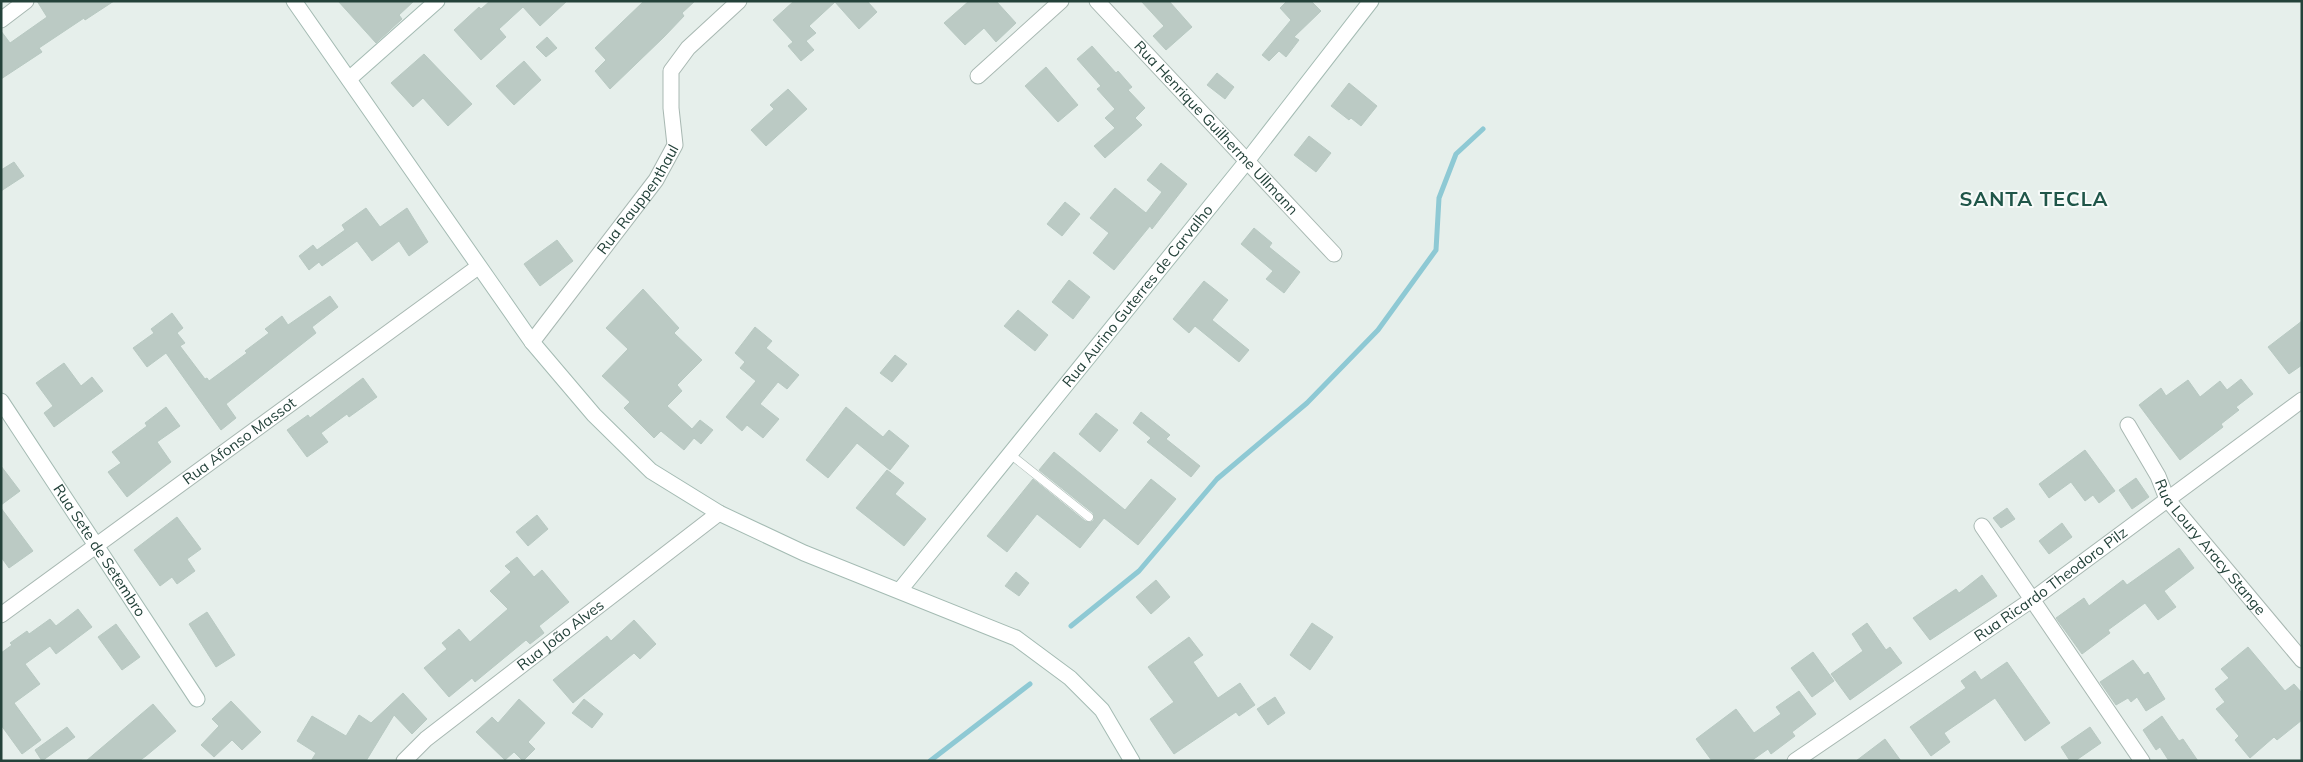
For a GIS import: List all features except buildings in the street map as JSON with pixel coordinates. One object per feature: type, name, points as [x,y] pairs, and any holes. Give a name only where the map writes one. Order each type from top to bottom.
[{"type":"street","points":[[1,20],[26,1]]},
{"type":"street","points":[[349,79],[437,1]]},
{"type":"street","name":"Rua Rauppenthaul","points":[[532,342],[656,180],[674,144],[671,108],[671,71],[688,48],[739,1]]},
{"type":"street","points":[[978,76],[1061,1]]},
{"type":"street","name":"Rua Henrique Guilherme Ullmann","points":[[1097,1],[1334,254]]},
{"type":"street","name":"Rua Aurino Guterres de Carvalho","points":[[900,590],[1246,160],[1371,1]]},
{"type":"street","points":[[301,4],[349,79],[532,342],[594,415],[651,471],[719,513],[804,553],[1016,638],[1070,678],[1102,710],[1132,761]]},
{"type":"street","name":"Rua Afonso Massot","points":[[1,615],[478,267]]},
{"type":"street","name":"Rua Ricardo Theodoro Pilz","points":[[1795,761],[2033,599],[2302,400]]},
{"type":"street","name":"Rua Sete de Setembro","points":[[1,401],[198,699]]},
{"type":"street","name":"Rua Loury Aracy Stange","points":[[2128,425],[2158,476],[2167,499],[2302,660]]},
{"type":"street","name":"Rua João Alves","points":[[404,761],[426,739],[719,513]]},
{"type":"street","points":[[1982,526],[2142,761]]},
{"type":"lane","points":[[1010,454],[1089,517]]},
{"type":"waterway","points":[[1071,626],[1139,571],[1217,479],[1307,403],[1378,330],[1436,250],[1439,198],[1456,154],[1483,129]]},
{"type":"waterway","points":[[930,761],[1030,684]]},
{"type":"district","name":"SANTA TECLA","points":[[2034,199]]}]
